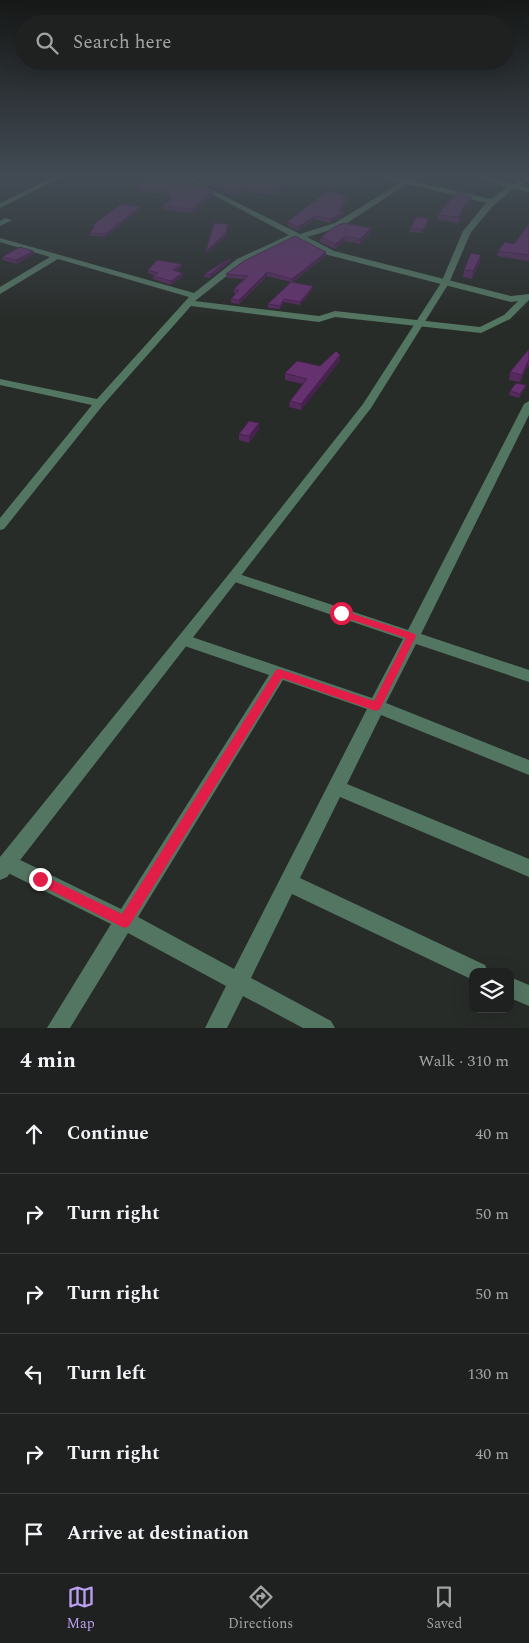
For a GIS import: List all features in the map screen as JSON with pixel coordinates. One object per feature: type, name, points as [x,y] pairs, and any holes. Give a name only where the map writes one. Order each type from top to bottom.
[{"type":"street","points":[[276,225],[331,253],[511,299],[527,297]]},
{"type":"street","points":[[0,526],[99,403],[192,300],[240,261],[298,236],[338,225]]},
{"type":"street","points":[[324,1028],[125,921],[3,867],[234,577],[367,406],[445,283],[467,230],[471,225]]},
{"type":"street","points":[[0,240],[192,300],[320,319],[335,314],[481,330],[507,317],[527,297]]},
{"type":"street","points":[[0,290],[56,256]]},
{"type":"street","points":[[0,382],[99,403]]},
{"type":"street","points":[[216,1028],[529,404]]},
{"type":"street","points":[[234,577],[529,676]]},
{"type":"street","points":[[184,640],[376,706],[529,768]]},
{"type":"street","points":[[58,1028],[279,673]]},
{"type":"street","points":[[336,787],[529,868]]},
{"type":"street","points":[[288,882],[470,968]]},
{"type":"street","points":[[514,989],[529,996]]},
{"type":"building","points":[[93,225],[117,225],[105,234],[90,233],[95,226]]},
{"type":"building","points":[[213,225],[228,225],[226,233],[206,251]]},
{"type":"building","points":[[355,225],[371,228],[360,239],[345,236],[335,244],[321,237],[336,226]]},
{"type":"building","points":[[412,225],[426,225],[423,230],[411,228]]},
{"type":"building","points":[[529,225],[529,255],[498,251],[505,242],[514,244]]},
{"type":"building","points":[[295,236],[326,252],[292,279],[267,272],[239,300],[231,299],[239,290],[234,289],[248,276],[226,274],[244,261]]},
{"type":"building","points":[[20,247],[33,251],[16,260],[2,257]]},
{"type":"building","points":[[471,253],[481,255],[473,271],[464,270]]},
{"type":"building","points":[[231,258],[210,274],[204,274]]},
{"type":"building","points":[[157,260],[182,264],[173,270],[182,273],[171,281],[153,276],[158,273],[148,270]]},
{"type":"building","points":[[291,282],[313,286],[300,302],[284,299],[280,306],[268,304]]},
{"type":"building","points":[[529,349],[529,359],[522,375],[510,372]]},
{"type":"building","points":[[336,351],[340,355],[301,404],[290,401],[307,379],[285,373],[297,361],[320,366]]},
{"type":"building","points":[[516,383],[526,385],[520,394],[510,391]]},
{"type":"building","points":[[249,421],[259,423],[249,436],[239,434]]},
{"type":"route","points":[[40,879],[125,921],[279,673],[376,706],[412,636],[341,613]]}]
